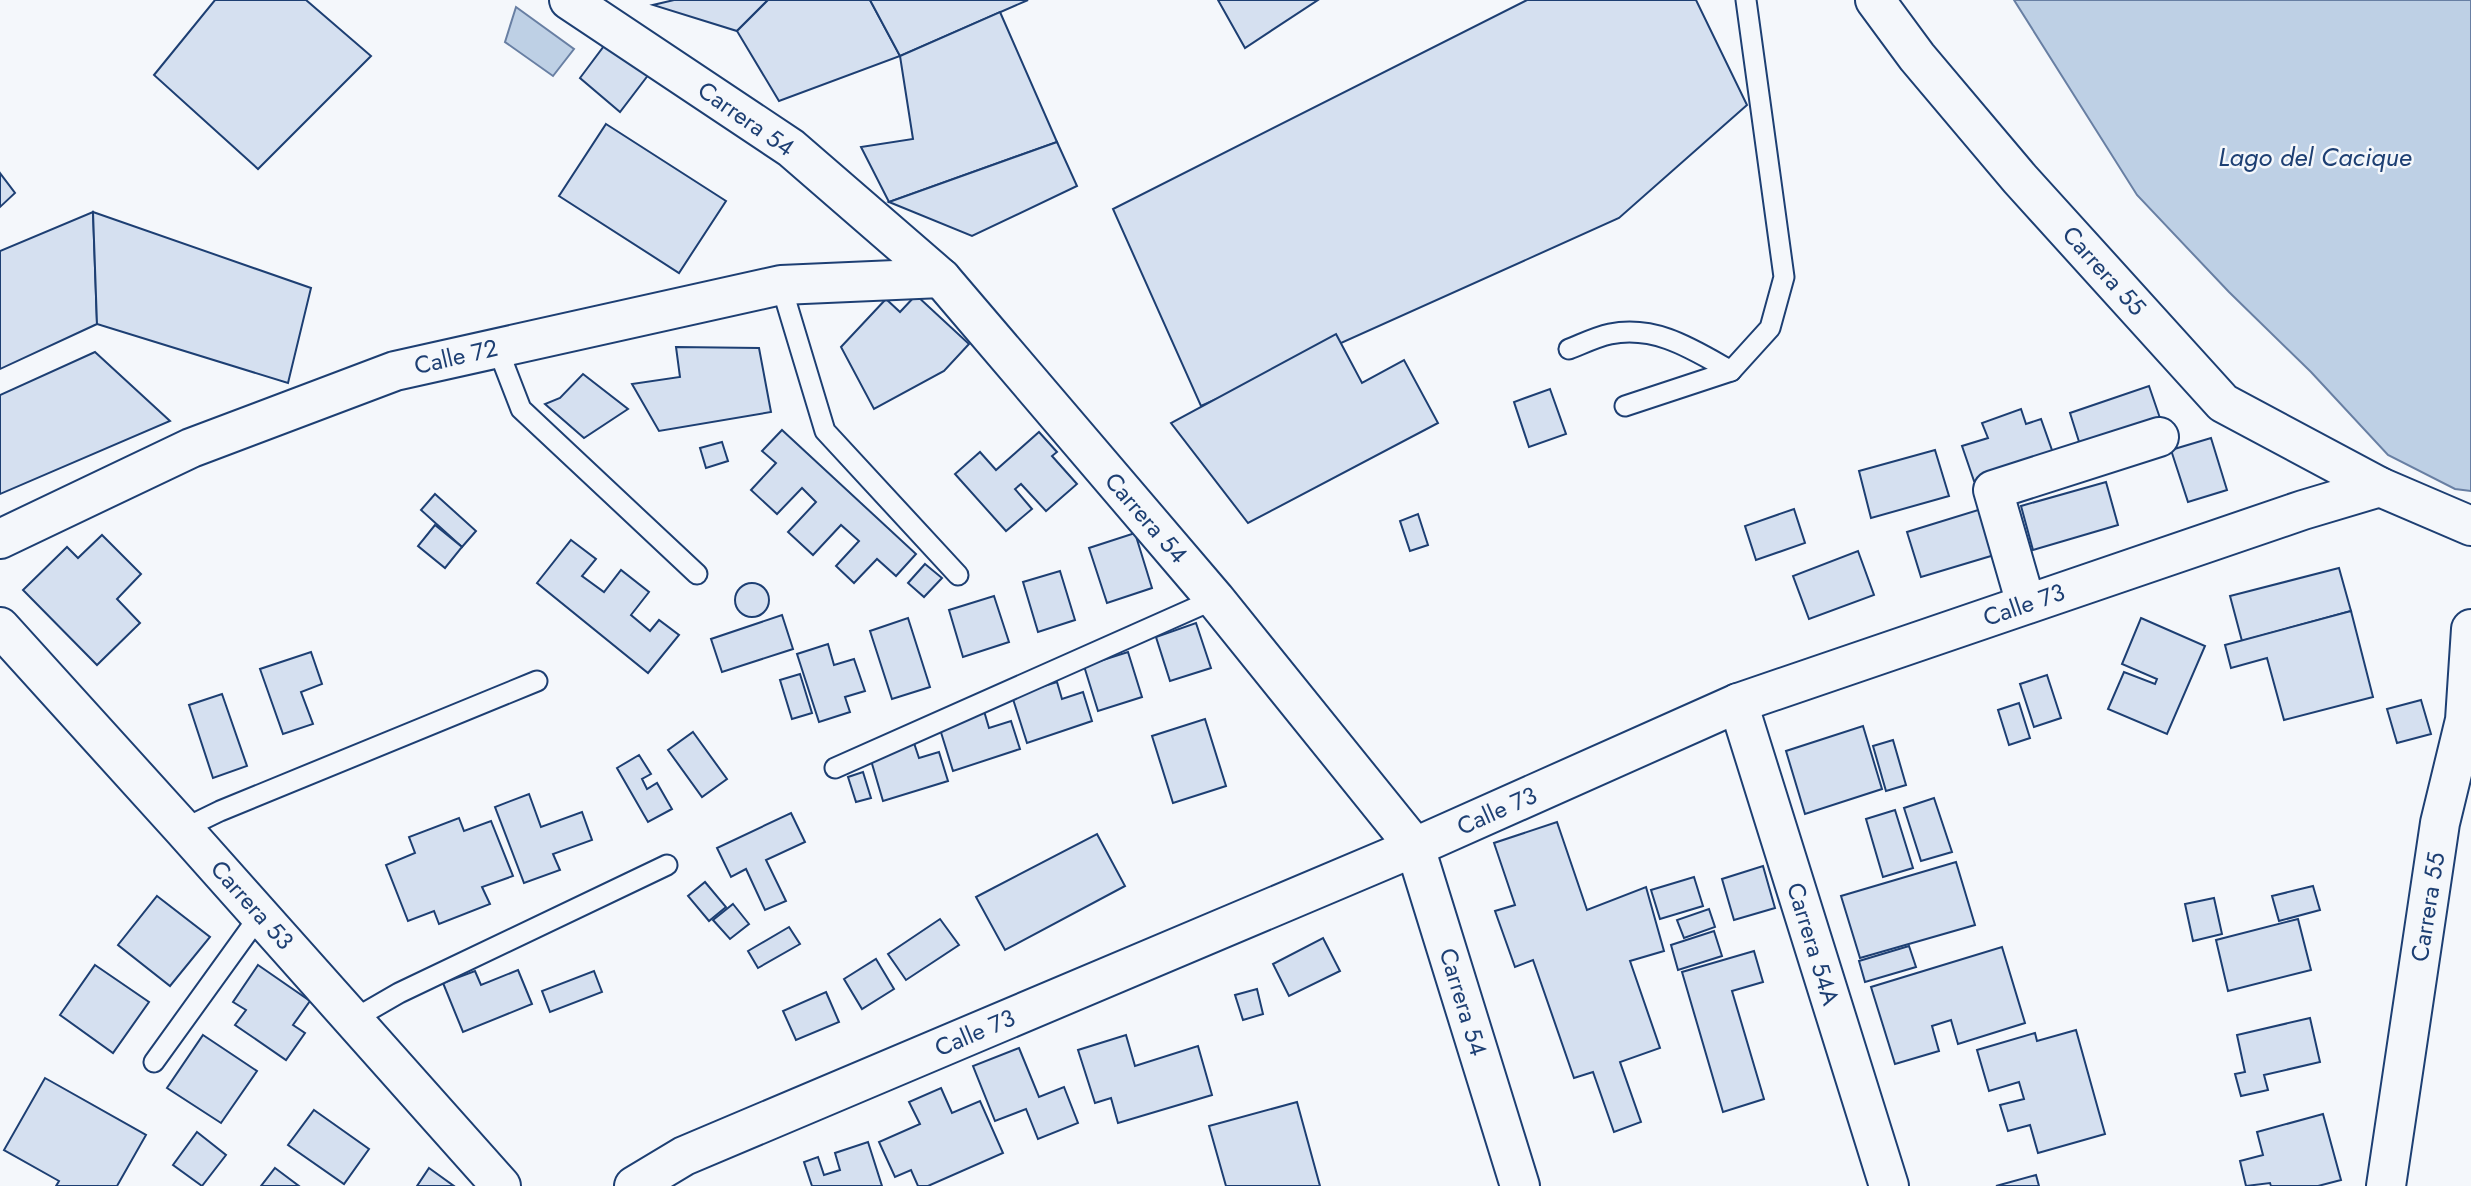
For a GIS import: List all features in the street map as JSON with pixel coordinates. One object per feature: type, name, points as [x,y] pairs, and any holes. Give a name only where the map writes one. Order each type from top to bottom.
[{"type":"street","name":"Carrera 54","points":[[569,0],[791,148],[941,278],[1215,599],[1415,847],[1520,1186]]},
{"type":"street","name":"Carrera 55","points":[[1875,0],[1917,57],[2020,179],[2223,403],[2380,486],[2471,526]]},
{"type":"street","name":"Calle 72","points":[[0,539],[191,448],[395,371],[781,285],[941,278]]},
{"type":"street","points":[[2025,604],[1993,490],[2159,437]]},
{"type":"street","name":"Calle 73","points":[[634,1186],[684,1156],[1415,847],[1738,703],[2380,486]]},
{"type":"street","name":"Carrera 53","points":[[0,627],[501,1186]]},
{"type":"street","name":"Carrera 55","points":[[2386,1186],[2440,823],[2465,720],[2471,629]]},
{"type":"street","name":"Carrera 54A","points":[[1738,703],[1889,1186]]},
{"type":"lane","points":[[1625,405],[1731,371],[1770,328],[1784,277],[1746,0]]},
{"type":"lane","points":[[781,285],[825,431],[958,575]]},
{"type":"lane","points":[[1569,349],[1607,334],[1634,331],[1678,341],[1731,371]]},
{"type":"lane","points":[[497,347],[521,409],[697,574]]},
{"type":"lane","points":[[835,768],[1215,599]]},
{"type":"lane","points":[[183,829],[220,811],[537,681]]},
{"type":"lane","points":[[354,1019],[400,993],[667,865]]},
{"type":"lane","points":[[154,1062],[260,915]]},
{"type":"water","name":"Lago del Cacique","points":[[2014,0],[2471,0],[2471,491],[2455,489],[2388,455],[2311,372],[2229,292],[2137,195]]},
{"type":"water","points":[[516,7],[574,49],[553,76],[505,42]]},
{"type":"building","points":[[215,0],[306,0],[371,56],[258,169],[154,75]]},
{"type":"building","points":[[674,0],[768,0],[737,31],[653,5]]},
{"type":"building","points":[[768,0],[870,0],[900,56],[779,101],[737,31]]},
{"type":"building","points":[[870,0],[1028,0],[900,56]]},
{"type":"building","points":[[1218,0],[1318,0],[1245,48]]},
{"type":"building","points":[[1527,0],[1696,0],[1747,105],[1619,218],[1201,406],[1113,209]]},
{"type":"building","points":[[1000,12],[1057,142],[889,202],[861,147],[913,139],[900,56]]},
{"type":"building","points":[[607,42],[649,74],[620,112],[580,78]]},
{"type":"building","points":[[606,124],[726,201],[679,273],[559,196]]},
{"type":"building","points":[[1057,142],[1077,186],[972,236],[889,202]]},
{"type":"building","points":[[0,173],[15,193],[0,207]]},
{"type":"building","points":[[93,212],[97,324],[0,369],[0,251]]},
{"type":"building","points":[[93,212],[311,288],[288,383],[97,324]]},
{"type":"building","points":[[916,295],[969,344],[944,371],[874,409],[841,347],[886,299],[900,312]]},
{"type":"building","points":[[1336,334],[1362,383],[1404,360],[1438,423],[1248,523],[1171,423]]},
{"type":"building","points":[[676,347],[759,348],[771,412],[659,431],[632,384],[680,377]]},
{"type":"building","points":[[95,352],[170,421],[0,494],[0,395]]},
{"type":"building","points":[[583,374],[628,409],[584,438],[545,404],[560,398]]},
{"type":"building","points":[[2149,386],[2161,421],[2081,448],[2070,413]]},
{"type":"building","points":[[1550,389],[1566,434],[1529,447],[1514,402]]},
{"type":"building","points":[[2021,409],[2026,424],[2041,419],[2053,453],[1974,481],[1962,446],[1988,438],[1982,423]]},
{"type":"building","points":[[782,430],[916,554],[896,576],[877,559],[854,583],[836,566],[859,541],[841,525],[813,555],[788,532],[816,502],[802,488],[777,514],[751,490],[776,463],[762,451]]},
{"type":"building","points":[[1039,432],[1057,452],[1052,456],[1077,484],[1046,511],[1021,484],[1015,489],[1032,509],[1006,531],[955,474],[980,452],[996,470]]},
{"type":"building","points":[[2211,438],[2227,490],[2188,502],[2171,450]]},
{"type":"building","points":[[722,442],[728,461],[706,468],[700,448]]},
{"type":"building","points":[[1935,450],[1949,496],[1871,518],[1859,471]]},
{"type":"building","points":[[2106,482],[2118,525],[2033,550],[2021,506]]},
{"type":"building","points":[[435,494],[476,531],[462,547],[421,510]]},
{"type":"building","points":[[1988,507],[2001,553],[1921,577],[1907,532]]},
{"type":"building","points":[[1794,509],[1805,543],[1756,560],[1745,526]]},
{"type":"building","points":[[1418,514],[1428,545],[1410,551],[1400,521]]},
{"type":"building","points":[[435,525],[462,547],[445,568],[418,546]]},
{"type":"building","points":[[1135,533],[1152,588],[1107,603],[1089,548]]},
{"type":"building","points":[[102,535],[141,574],[117,599],[140,623],[97,665],[23,590],[67,547],[78,558]]},
{"type":"building","points":[[571,540],[596,559],[582,576],[604,592],[621,570],[649,592],[631,615],[650,631],[659,620],[679,635],[648,673],[537,583]]},
{"type":"building","points":[[1858,551],[1874,595],[1809,619],[1793,576]]},
{"type":"building","points":[[925,564],[942,578],[924,597],[908,583]]},
{"type":"building","points":[[2339,568],[2351,611],[2242,641],[2230,596]]},
{"type":"building","points":[[1060,571],[1075,620],[1038,632],[1023,582]]},
{"type":"building","points":[[752,583],[764,588],[769,600],[764,612],[752,617],[740,612],[735,600],[740,588]]},
{"type":"building","points":[[994,596],[1009,642],[963,657],[949,610]]},
{"type":"building","points":[[2351,611],[2373,697],[2284,720],[2267,658],[2231,668],[2225,645]]},
{"type":"building","points":[[782,615],[793,649],[722,672],[711,639]]},
{"type":"building","points":[[908,618],[930,687],[892,699],[870,631]]},
{"type":"building","points":[[2141,618],[2205,646],[2167,734],[2108,709],[2124,672],[2155,684],[2157,679],[2122,664]]},
{"type":"building","points":[[1196,623],[1211,668],[1170,681],[1156,637]]},
{"type":"building","points":[[828,644],[834,665],[854,659],[865,691],[845,697],[850,712],[819,722],[797,654]]},
{"type":"building","points":[[311,652],[322,684],[301,692],[313,724],[283,734],[260,669]]},
{"type":"building","points":[[1128,652],[1142,697],[1098,711],[1084,666]]},
{"type":"building","points":[[800,674],[812,713],[792,719],[780,680]]},
{"type":"building","points":[[2047,675],[2061,718],[2034,727],[2020,684]]},
{"type":"building","points":[[1057,682],[1062,699],[1083,692],[1092,721],[1027,743],[1012,696]]},
{"type":"building","points":[[222,694],[247,766],[213,778],[189,705]]},
{"type":"building","points":[[2421,700],[2431,734],[2397,743],[2387,709]]},
{"type":"building","points":[[2019,703],[2030,738],[2009,745],[1998,710]]},
{"type":"building","points":[[984,711],[989,728],[1011,721],[1020,749],[953,771],[939,726]]},
{"type":"building","points":[[1205,719],[1226,786],[1173,803],[1152,736]]},
{"type":"building","points":[[1863,726],[1882,789],[1805,814],[1786,751]]},
{"type":"building","points":[[693,732],[727,779],[702,797],[668,750]]},
{"type":"building","points":[[1893,740],[1906,785],[1886,791],[1873,746]]},
{"type":"building","points":[[914,743],[919,758],[939,752],[948,781],[883,801],[870,757]]},
{"type":"building","points":[[639,755],[651,774],[642,779],[647,789],[657,783],[672,809],[648,822],[617,768]]},
{"type":"building","points":[[863,772],[871,798],[856,802],[848,777]]},
{"type":"building","points":[[529,794],[541,827],[582,812],[592,840],[553,854],[560,870],[524,883],[495,807]]},
{"type":"building","points":[[1934,798],[1952,852],[1921,861],[1904,808]]},
{"type":"building","points":[[1895,810],[1913,868],[1883,877],[1866,819]]},
{"type":"building","points":[[791,813],[805,842],[766,860],[786,901],[765,910],[746,869],[731,877],[717,848]]},
{"type":"building","points":[[459,818],[464,831],[491,821],[513,876],[482,887],[490,904],[439,924],[434,911],[408,921],[386,865],[415,853],[409,837]]},
{"type":"building","points":[[1557,822],[1587,910],[1646,887],[1664,951],[1630,961],[1660,1048],[1620,1062],[1641,1122],[1614,1132],[1593,1072],[1574,1078],[1533,960],[1515,967],[1495,911],[1515,905],[1494,843]]},
{"type":"building","points":[[1097,834],[1125,886],[1005,950],[976,897]]},
{"type":"building","points":[[1956,862],[1975,925],[1860,958],[1841,896]]},
{"type":"building","points":[[1763,866],[1775,908],[1734,920],[1722,879]]},
{"type":"building","points":[[1694,877],[1703,906],[1660,919],[1651,890]]},
{"type":"building","points":[[705,882],[726,907],[709,921],[688,896]]},
{"type":"building","points":[[2313,886],[2320,910],[2279,921],[2272,896]]},
{"type":"building","points":[[157,896],[210,937],[170,986],[118,945]]},
{"type":"building","points":[[2214,898],[2222,934],[2193,941],[2185,904]]},
{"type":"building","points":[[733,904],[749,924],[730,939],[713,920]]},
{"type":"building","points":[[1709,909],[1715,927],[1684,938],[1677,920]]},
{"type":"building","points":[[940,919],[959,945],[906,980],[888,954]]},
{"type":"building","points":[[2298,919],[2311,970],[2228,991],[2216,940]]},
{"type":"building","points":[[789,927],[800,944],[758,968],[748,951]]},
{"type":"building","points":[[1714,931],[1722,956],[1678,970],[1671,945]]},
{"type":"building","points":[[1323,938],[1340,971],[1289,996],[1273,964]]},
{"type":"building","points":[[1909,946],[1916,967],[1865,982],[1859,961]]},
{"type":"building","points":[[2002,947],[2025,1023],[1958,1044],[1951,1020],[1932,1026],[1939,1051],[1895,1064],[1871,987]]},
{"type":"building","points":[[1754,951],[1763,982],[1732,991],[1764,1099],[1723,1112],[1682,972]]},
{"type":"building","points":[[876,959],[894,989],[862,1009],[844,979]]},
{"type":"building","points":[[95,965],[149,1002],[113,1053],[60,1015]]},
{"type":"building","points":[[258,965],[310,1001],[293,1025],[305,1033],[286,1060],[235,1025],[246,1010],[233,1002]]},
{"type":"building","points":[[518,970],[532,1004],[463,1032],[443,983],[475,971],[481,985]]},
{"type":"building","points":[[594,971],[602,992],[550,1012],[542,991]]},
{"type":"building","points":[[1257,989],[1263,1014],[1243,1020],[1235,995]]},
{"type":"building","points":[[826,992],[839,1022],[796,1040],[783,1011]]},
{"type":"building","points":[[2310,1018],[2320,1062],[2264,1075],[2268,1090],[2241,1096],[2235,1074],[2245,1072],[2237,1035]]},
{"type":"building","points":[[2076,1030],[2105,1134],[2038,1153],[2030,1125],[2008,1131],[2000,1105],[2024,1099],[2019,1082],[1989,1091],[1977,1050],[2035,1033],[2037,1041]]},
{"type":"building","points":[[203,1035],[257,1071],[221,1123],[167,1088]]},
{"type":"building","points":[[1126,1035],[1135,1066],[1198,1046],[1212,1095],[1118,1123],[1111,1098],[1095,1103],[1078,1050]]},
{"type":"building","points":[[1019,1048],[1039,1097],[1064,1087],[1078,1123],[1038,1139],[1026,1109],[995,1121],[973,1066]]},
{"type":"building","points":[[45,1078],[146,1135],[117,1186],[56,1186],[59,1181],[4,1150]]},
{"type":"building","points":[[941,1088],[952,1113],[980,1101],[1003,1153],[928,1186],[918,1186],[911,1170],[895,1177],[879,1142],[920,1124],[909,1102]]},
{"type":"building","points":[[1297,1102],[1320,1186],[1226,1186],[1209,1126]]},
{"type":"building","points":[[314,1110],[369,1149],[344,1184],[288,1145]]},
{"type":"building","points":[[2323,1114],[2341,1180],[2318,1186],[2271,1186],[2270,1183],[2246,1186],[2240,1161],[2263,1155],[2257,1132]]},
{"type":"building","points":[[197,1132],[226,1155],[202,1186],[173,1165]]},
{"type":"building","points":[[868,1142],[882,1186],[812,1186],[804,1162],[818,1157],[824,1175],[840,1170],[835,1153]]},
{"type":"building","points":[[275,1168],[299,1186],[261,1186]]},
{"type":"building","points":[[429,1168],[454,1186],[417,1186]]},
{"type":"building","points":[[2036,1175],[2039,1186],[1996,1186]]}]
